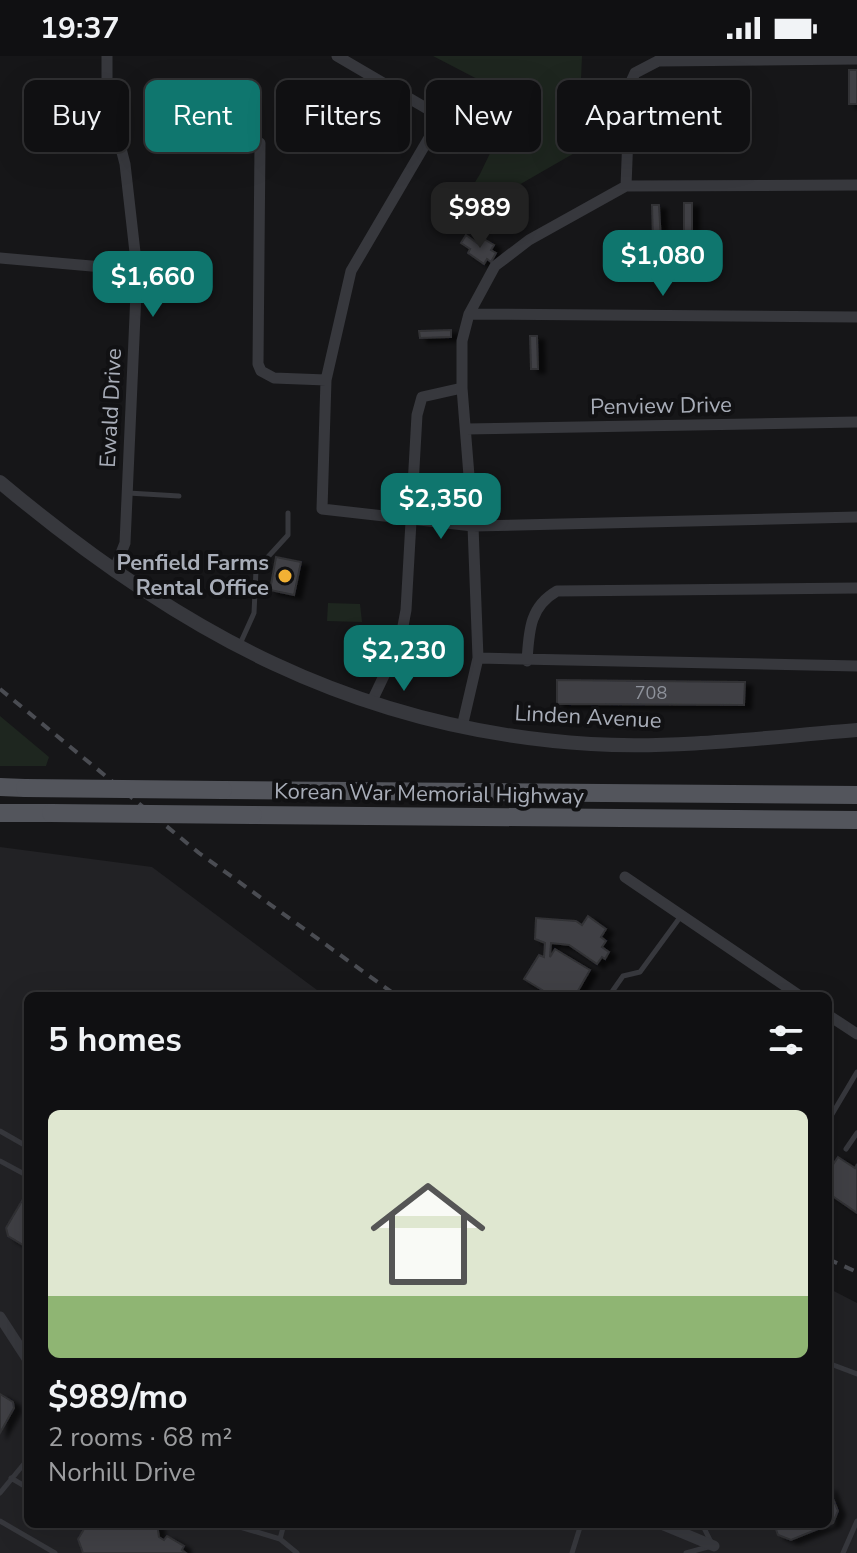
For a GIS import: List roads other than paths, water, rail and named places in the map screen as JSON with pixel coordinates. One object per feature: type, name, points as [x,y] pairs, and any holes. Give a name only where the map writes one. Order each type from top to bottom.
[{"type":"main road","name":"Korean War Memorial Highway","points":[[0,787],[857,795]]},
{"type":"main road","name":"Korean War Memorial Highway","points":[[0,813],[857,820]]},
{"type":"street","name":"Ewald Drive","points":[[107,56],[107,94],[125,164],[137,270],[125,543],[114,571]]},
{"type":"street","points":[[337,56],[431,111],[436,126],[351,271],[326,380],[322,509],[473,526],[857,517]]},
{"type":"street","points":[[626,186],[630,84],[635,73],[658,61],[857,59]]},
{"type":"street","points":[[260,152],[258,364],[261,371],[274,378],[326,380]]},
{"type":"street","points":[[462,727],[478,658],[462,341],[469,314],[495,266],[529,240],[626,186],[857,185]]},
{"type":"street","points":[[0,258],[137,270]]},
{"type":"street","points":[[469,314],[857,317]]},
{"type":"street","points":[[371,703],[382,687],[400,642],[406,610],[417,415],[422,397],[462,388]]},
{"type":"street","name":"Penview Drive","points":[[466,429],[857,422]]},
{"type":"street","name":"Linden Avenue","points":[[0,482],[114,571],[172,611],[237,648],[371,703],[462,727],[594,744],[678,744],[857,730]]},
{"type":"street","points":[[527,661],[531,621],[545,598],[557,591],[857,588]]},
{"type":"street","points":[[478,658],[857,666]]},
{"type":"street","points":[[625,877],[794,992]]},
{"type":"street","points":[[832,1018],[857,1034]]},
{"type":"street","points":[[1,1322],[24,1354]]},
{"type":"street","points":[[671,1528],[714,1546]]},
{"type":"lane","points":[[127,493],[179,496]]},
{"type":"lane","points":[[237,648],[254,613],[256,570],[288,535],[288,513]]},
{"type":"lane","points":[[612,992],[623,976],[640,972],[681,915]]},
{"type":"lane","points":[[832,1114],[857,1072]]},
{"type":"lane","points":[[0,1131],[24,1145]]},
{"type":"lane","points":[[846,1149],[857,1133]]},
{"type":"lane","points":[[0,1161],[24,1174]]},
{"type":"lane","points":[[832,1365],[857,1374]]},
{"type":"lane","points":[[0,1493],[24,1463]]},
{"type":"lane","points":[[11,1478],[24,1486]]},
{"type":"lane","points":[[0,1521],[55,1553]]},
{"type":"lane","points":[[843,1553],[857,1521]]},
{"type":"lane","points":[[243,1528],[280,1539],[297,1553]]},
{"type":"lane","points":[[280,1539],[283,1528]]},
{"type":"lane","points":[[572,1553],[580,1528]]},
{"type":"lane","points":[[686,1553],[714,1546],[704,1528]]},
{"type":"railway","points":[[0,689],[199,853],[391,992]]},
{"type":"railway","points":[[832,1261],[857,1272]]},
{"type":"place","name":"Penfield Farms Rental Office","points":[[285,576]]}]
